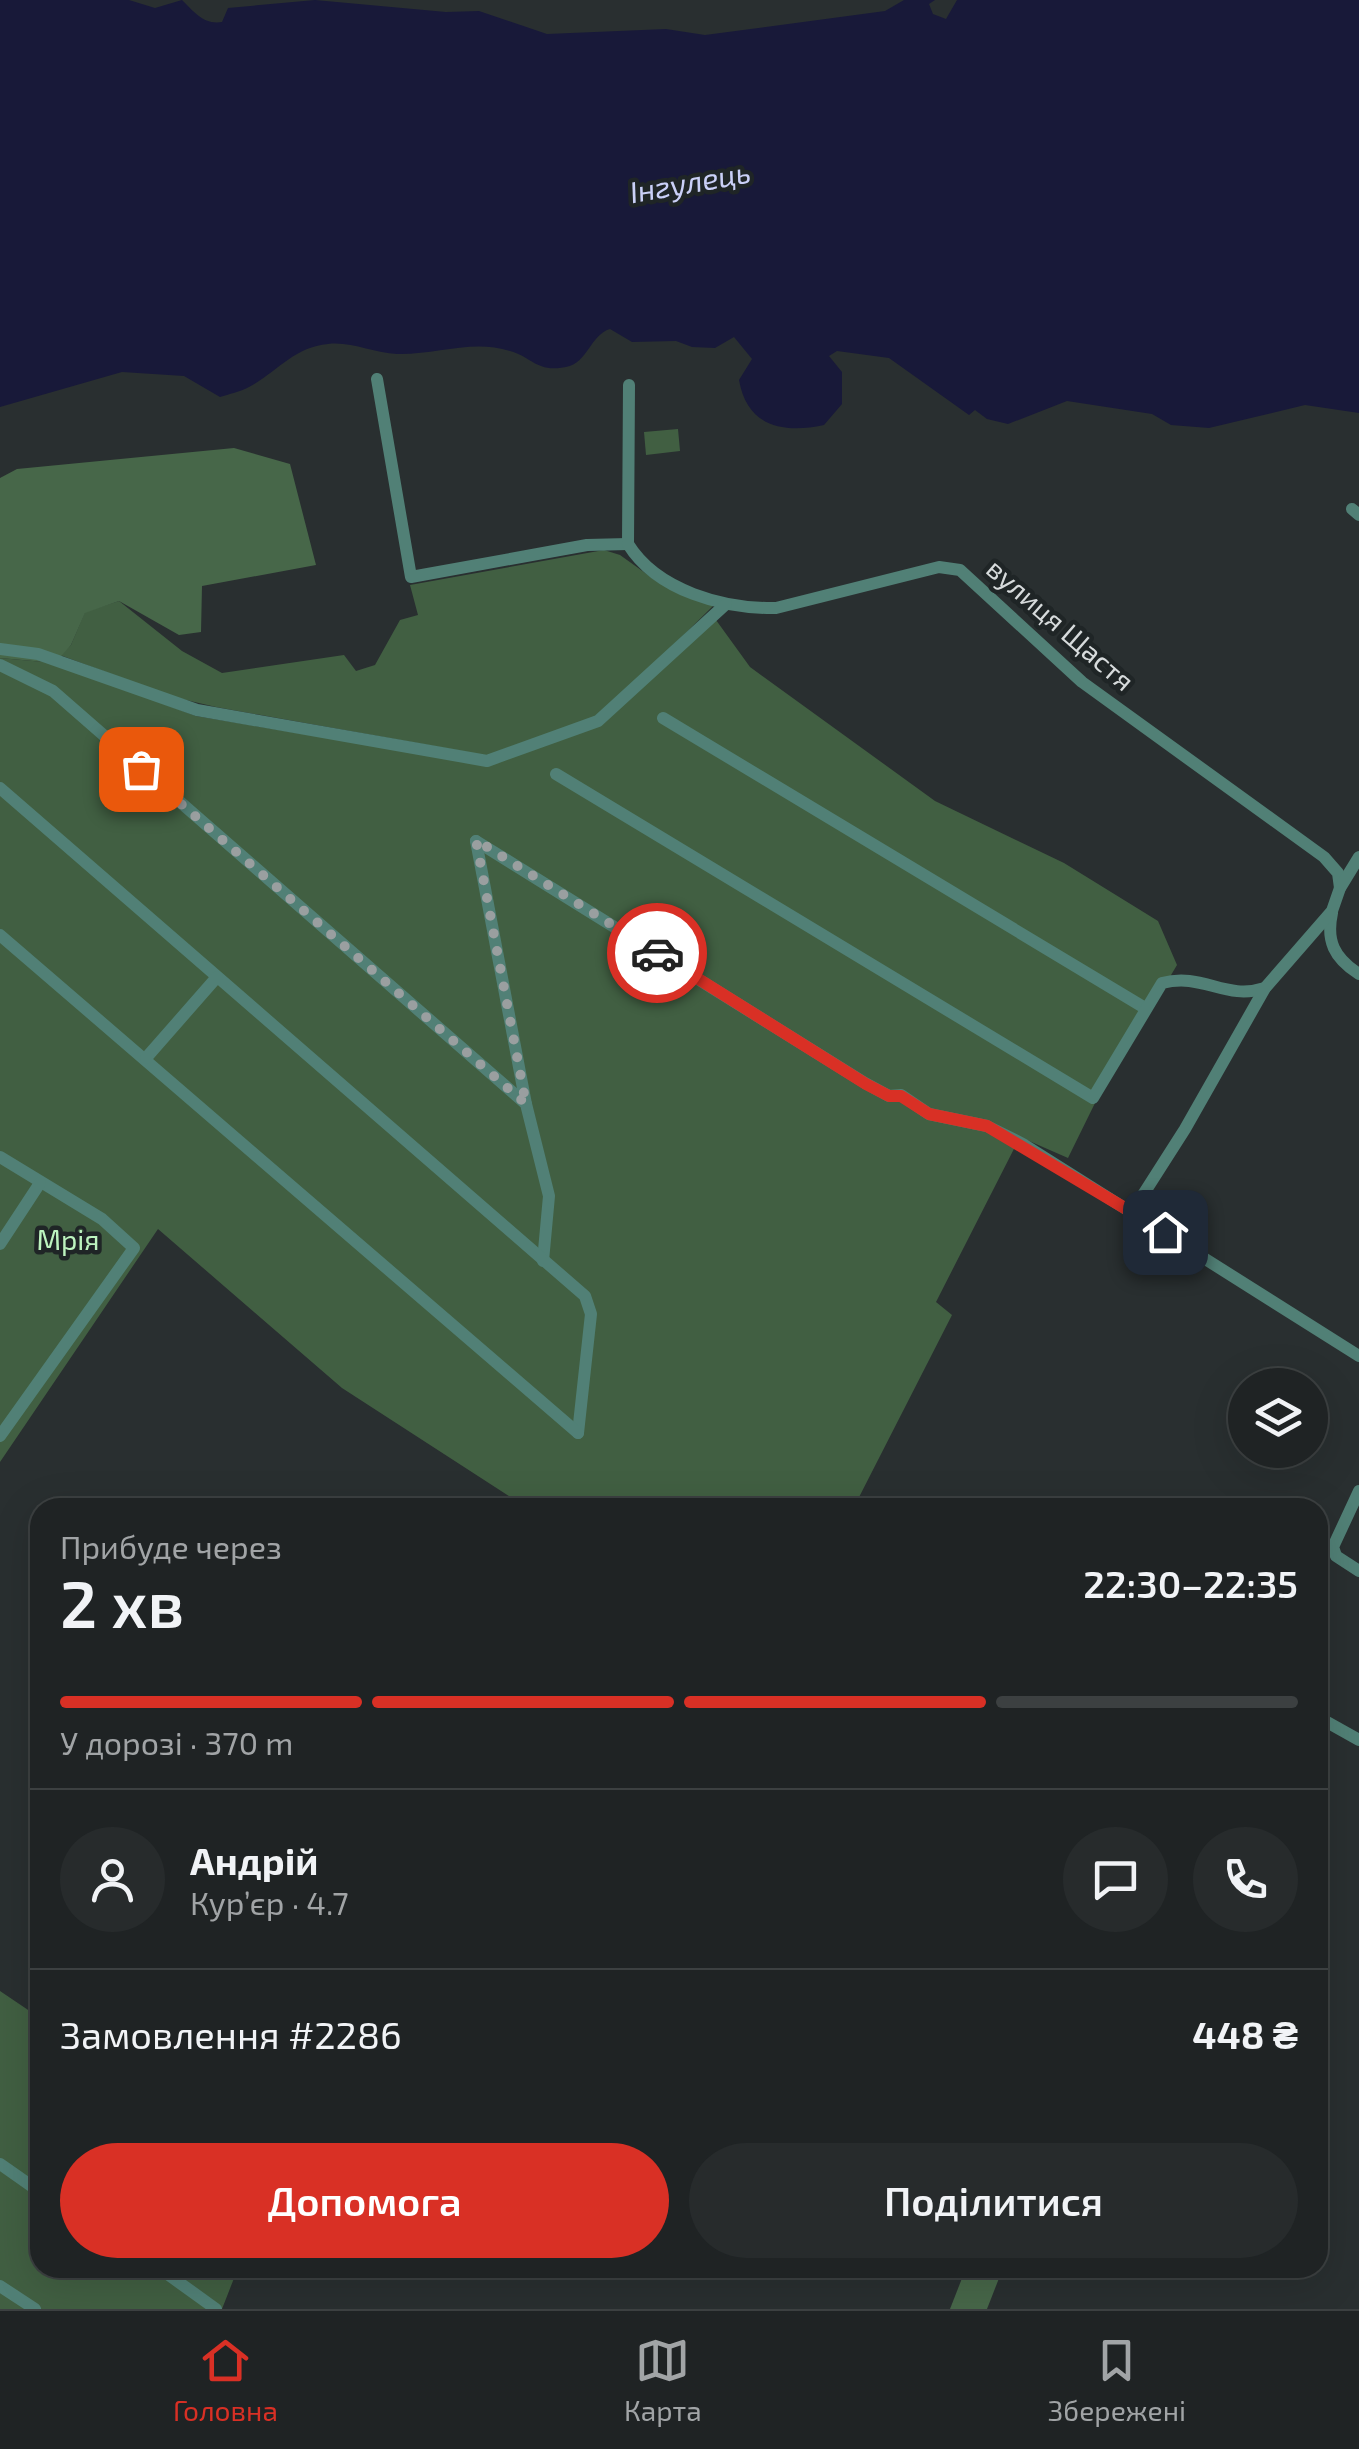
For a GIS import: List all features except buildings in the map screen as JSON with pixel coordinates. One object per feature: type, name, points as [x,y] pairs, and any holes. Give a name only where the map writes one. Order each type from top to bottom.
[{"type":"street","points":[[377,379],[411,577],[587,545],[628,544],[629,385]]},
{"type":"street","name":"вулиця Щастя","points":[[628,544],[639,562],[658,575],[726,604],[776,608],[939,567],[960,570],[1082,682],[1324,857],[1338,873],[1340,888]]},
{"type":"street","points":[[0,650],[57,660],[196,710],[487,761],[607,715],[726,604]]},
{"type":"street","points":[[0,664],[53,692],[526,1104]]},
{"type":"street","points":[[663,718],[1144,1008]]},
{"type":"street","points":[[556,774],[1092,1098],[1162,983],[1184,977],[1241,994],[1265,988]]},
{"type":"street","points":[[0,788],[585,1296],[591,1314],[578,1432],[0,935]]},
{"type":"street","points":[[543,1261],[549,1196],[526,1104],[476,840],[866,1084],[889,1096],[901,1096],[929,1114],[987,1126],[1022,1144],[1359,1356]]},
{"type":"street","points":[[1359,858],[1340,888],[1327,936],[1334,950],[1359,974]]},
{"type":"street","points":[[1132,1212],[1186,1130],[1265,988],[1332,911]]},
{"type":"street","points":[[146,1058],[217,977]]},
{"type":"street","points":[[0,1157],[102,1219],[134,1248],[0,1436]]},
{"type":"street","points":[[0,1244],[40,1183]]},
{"type":"street","points":[[1359,1492],[1336,1540],[1336,1556],[1359,1571]]},
{"type":"street","points":[[1328,1723],[1359,1740]]},
{"type":"street","points":[[0,2164],[30,2185]]},
{"type":"street","points":[[173,2278],[216,2309]]},
{"type":"street","points":[[0,2286],[34,2309]]},
{"type":"green space","points":[[678,429],[680,451],[646,455],[644,432]]},
{"type":"green space","points":[[234,448],[290,464],[316,565],[202,586],[201,632],[179,635],[119,601],[85,613],[71,645],[55,663],[0,658],[0,478],[17,469]]},
{"type":"green space","points":[[604,550],[620,555],[655,580],[715,604],[614,704],[594,717],[489,756],[173,697],[60,655],[71,645],[85,612],[119,601],[182,651],[222,673],[344,655],[356,671],[375,665],[400,620],[418,615],[410,585]]},
{"type":"green space","name":"Мрія","points":[[716,620],[750,667],[935,801],[1064,863],[1158,921],[1177,965],[1096,1101],[1068,1158],[1020,1137],[936,1302],[952,1315],[859,1498],[512,1498],[342,1388],[158,1229],[0,1462],[0,658],[55,663],[196,716],[489,765],[600,725]]},
{"type":"green space","points":[[0,1991],[30,2011],[30,2278],[234,2278],[222,2309],[0,2309]]},
{"type":"green space","points":[[962,2278],[999,2278],[987,2309],[950,2309]]},
{"type":"water","name":"Інгулець","points":[[0,0],[129,0],[155,8],[182,0],[200,17],[222,22],[228,8],[315,0],[446,12],[479,11],[547,34],[666,29],[705,35],[885,11],[904,0],[935,0],[929,4],[933,14],[946,19],[957,0],[1359,0],[1359,413],[1305,405],[1209,428],[1171,425],[1152,414],[1067,401],[1008,424],[987,419],[975,410],[969,415],[889,358],[837,351],[829,356],[842,372],[842,404],[824,425],[781,427],[758,417],[743,396],[739,380],[752,359],[734,337],[715,348],[692,347],[676,341],[632,342],[610,329],[579,360],[566,367],[541,366],[496,348],[397,354],[328,344],[305,350],[249,387],[220,397],[184,376],[122,372],[0,407]]},
{"type":"way so far","points":[[141,769],[526,1104],[476,840],[657,953]]},
{"type":"route","points":[[657,953],[866,1084],[889,1096],[901,1096],[929,1114],[987,1126],[1165,1232]]}]
